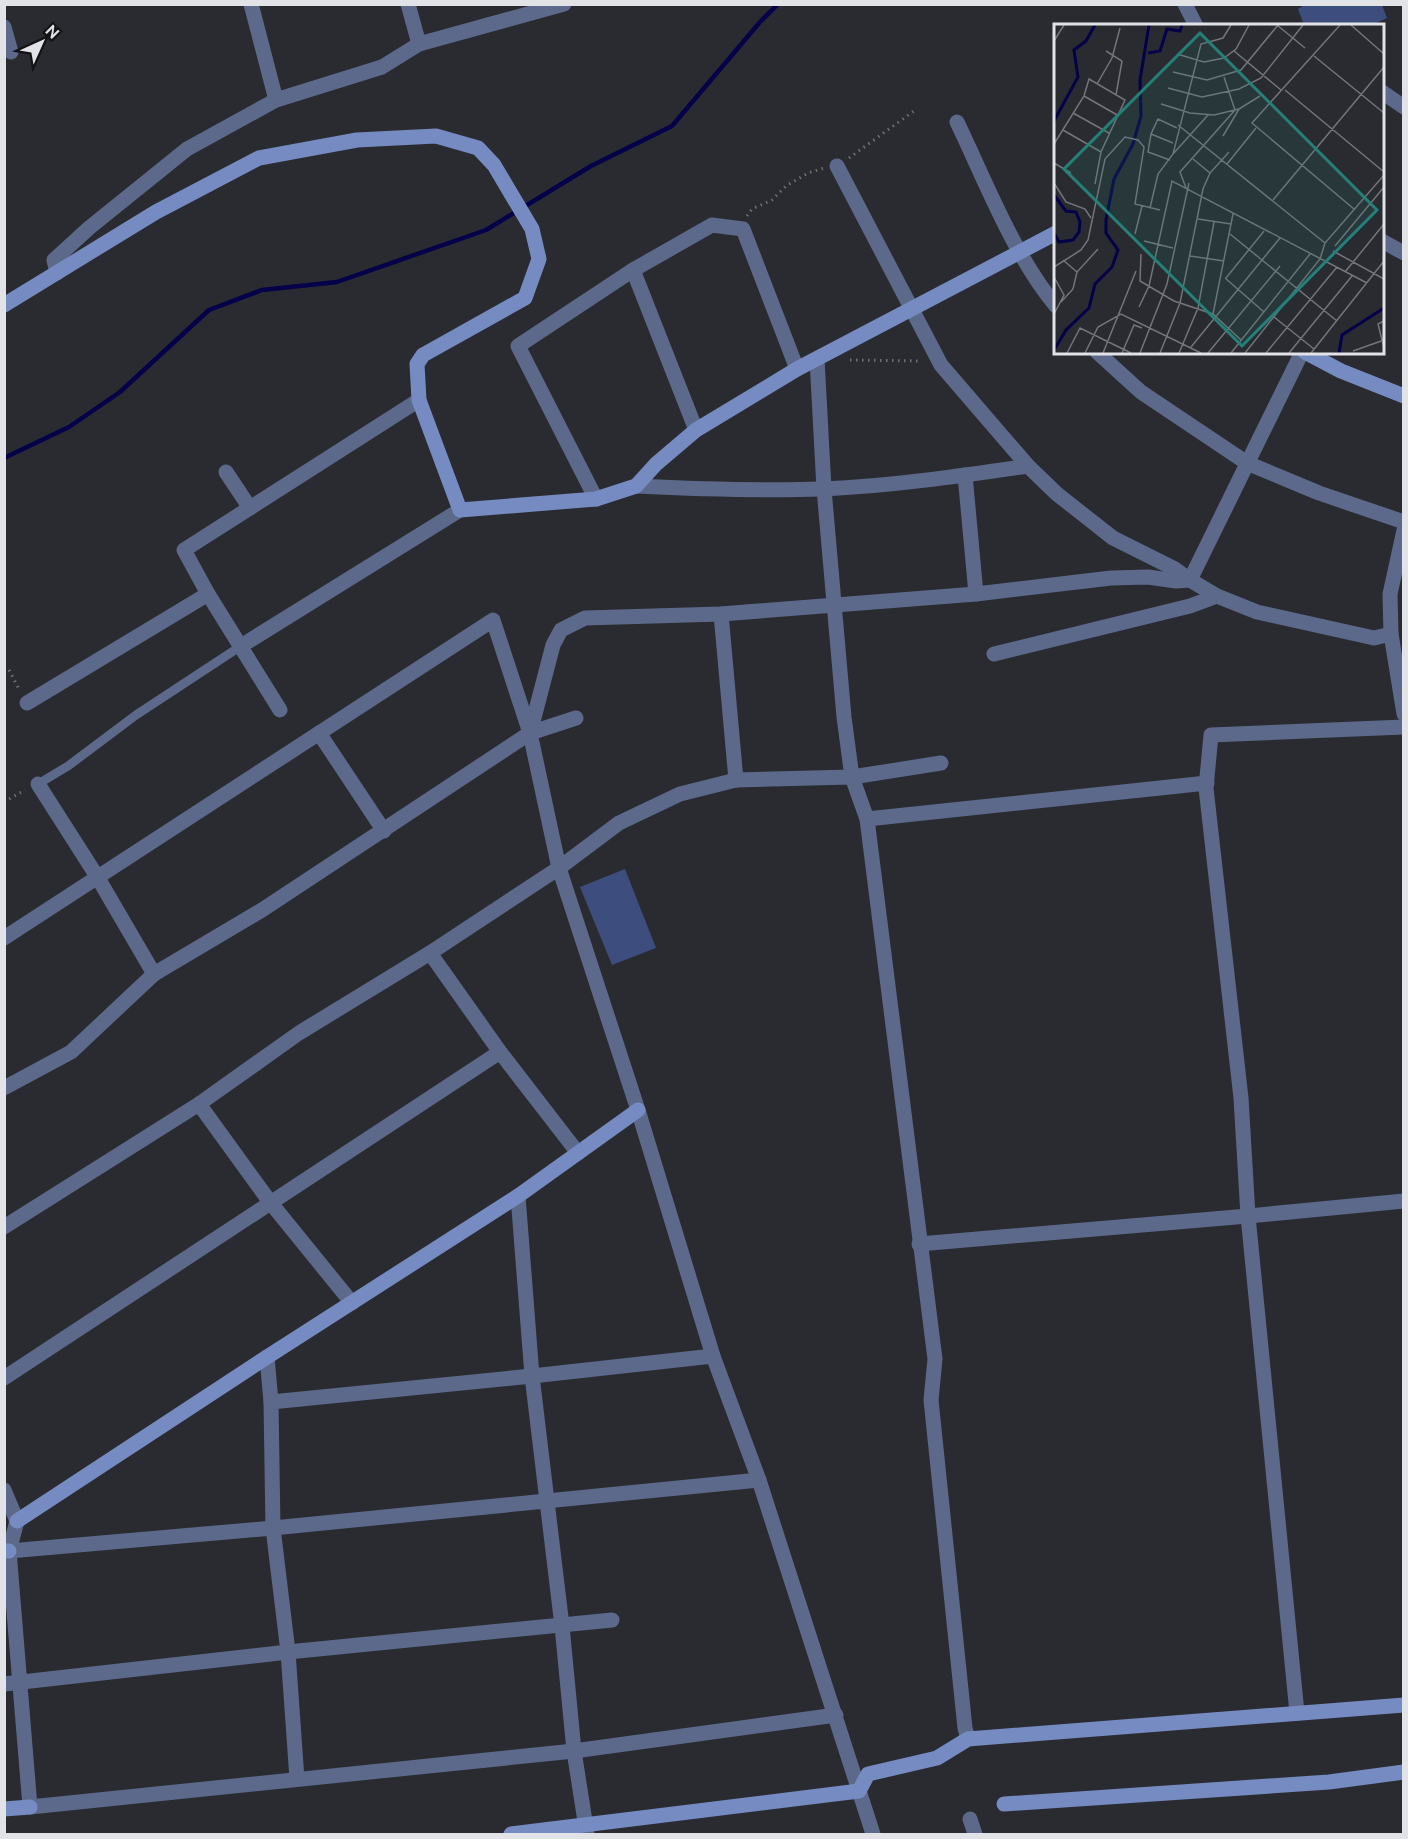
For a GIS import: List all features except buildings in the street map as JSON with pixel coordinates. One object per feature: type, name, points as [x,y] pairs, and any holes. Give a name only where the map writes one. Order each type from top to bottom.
[{"type":"street","points":[[251,4],[276,100]]},
{"type":"street","points":[[408,4],[419,44]]},
{"type":"street","points":[[1185,4],[1195,24]]},
{"type":"street","points":[[57,273],[54,260],[89,228],[188,149],[276,100],[382,67],[419,44],[559,5]]},
{"type":"street","points":[[4,27],[11,52]]},
{"type":"street","points":[[1384,93],[1404,107]]},
{"type":"street","points":[[957,122],[1019,252],[1054,304]]},
{"type":"street","points":[[4,305],[156,212],[259,158],[357,140],[436,136],[478,148],[495,165],[532,230],[539,260],[525,298],[423,355],[417,364],[419,400],[460,510]]},
{"type":"street","points":[[837,166],[938,360],[1028,466],[1057,494],[1107,533],[1175,569],[1217,596],[1257,612],[1374,638],[1391,634]]},
{"type":"street","points":[[596,499],[518,346],[633,270],[712,225],[743,229],[797,369]]},
{"type":"street","points":[[636,486],[656,464],[696,430],[797,369],[1054,234]]},
{"type":"street","points":[[1384,243],[1404,253]]},
{"type":"street","points":[[633,270],[696,430]]},
{"type":"street","points":[[1099,354],[1141,392],[1247,463],[1319,493],[1404,522]]},
{"type":"street","points":[[1190,580],[1302,354]]},
{"type":"street","points":[[1307,354],[1404,396]]},
{"type":"street","points":[[817,359],[824,489],[852,777],[867,819],[935,1359],[931,1400],[968,1739]]},
{"type":"street","points":[[279,710],[208,594],[184,550],[419,400]]},
{"type":"street","points":[[241,646],[460,510],[596,499],[636,486],[731,490],[824,489],[965,475],[1028,466]]},
{"type":"street","points":[[226,472],[250,508]]},
{"type":"street","points":[[965,475],[976,594]]},
{"type":"street","points":[[1404,530],[1390,594],[1391,634],[1404,714]]},
{"type":"street","points":[[530,733],[553,645],[561,630],[585,618],[720,614],[976,594],[1111,578],[1148,577],[1176,581],[1190,580]]},
{"type":"street","points":[[27,703],[208,594]]},
{"type":"street","points":[[994,654],[1190,606],[1217,596]]},
{"type":"street","points":[[720,614],[736,780]]},
{"type":"street","points":[[4,938],[493,620],[530,733],[560,868],[638,1110],[713,1356],[759,1480],[873,1834]]},
{"type":"street","points":[[4,1088],[71,1052],[154,974],[262,910],[530,733],[576,718]]},
{"type":"street","points":[[1297,1713],[1248,1216],[1241,1098],[1207,783],[1211,735],[1404,726]]},
{"type":"street","points":[[319,733],[384,831]]},
{"type":"street","points":[[4,1227],[199,1104],[299,1033],[430,953],[560,868],[620,824],[680,794],[736,780],[852,777],[941,763]]},
{"type":"street","points":[[867,819],[1207,783]]},
{"type":"street","points":[[38,784],[98,878],[154,974]]},
{"type":"street","points":[[430,953],[500,1052],[578,1153]]},
{"type":"street","points":[[4,1378],[500,1052]]},
{"type":"street","points":[[199,1104],[270,1202],[352,1303]]},
{"type":"street","points":[[30,1807],[12,1683],[7,1551],[17,1521],[518,1196],[638,1110]]},
{"type":"street","points":[[518,1196],[532,1376],[548,1499],[574,1751],[587,1830]]},
{"type":"street","points":[[919,1244],[1404,1201]]},
{"type":"street","points":[[271,1402],[713,1356]]},
{"type":"street","points":[[267,1357],[271,1402],[273,1528],[288,1652],[297,1779]]},
{"type":"street","points":[[7,1551],[273,1528],[548,1499],[759,1480]]},
{"type":"street","points":[[4,1490],[17,1521]]},
{"type":"street","points":[[12,1683],[288,1652],[612,1620]]},
{"type":"street","points":[[859,1791],[868,1773],[937,1758],[968,1739],[1404,1705]]},
{"type":"street","points":[[4,1809],[574,1751],[836,1715]]},
{"type":"street","points":[[1004,1804],[1329,1782],[1404,1772]]},
{"type":"street","points":[[511,1834],[587,1830],[859,1791]]},
{"type":"street","points":[[970,1819],[975,1834]]},
{"type":"lane","points":[[38,784],[68,766],[136,715],[241,646]]},
{"type":"path","points":[[850,360],[938,360]]},
{"type":"path","points":[[9,670],[27,703]]},
{"type":"path","points":[[4,802],[18,792],[38,784]]},
{"type":"shaded area","points":[[1306,4],[1382,5],[1387,18],[1374,24],[1304,24],[1298,9]]},
{"type":"shaded area","points":[[625,869],[656,948],[612,965],[580,887]]},
{"type":"waterway","points":[[4,458],[69,427],[120,392],[209,310],[262,290],[337,282],[486,230],[591,166],[672,126],[778,4]]}]
